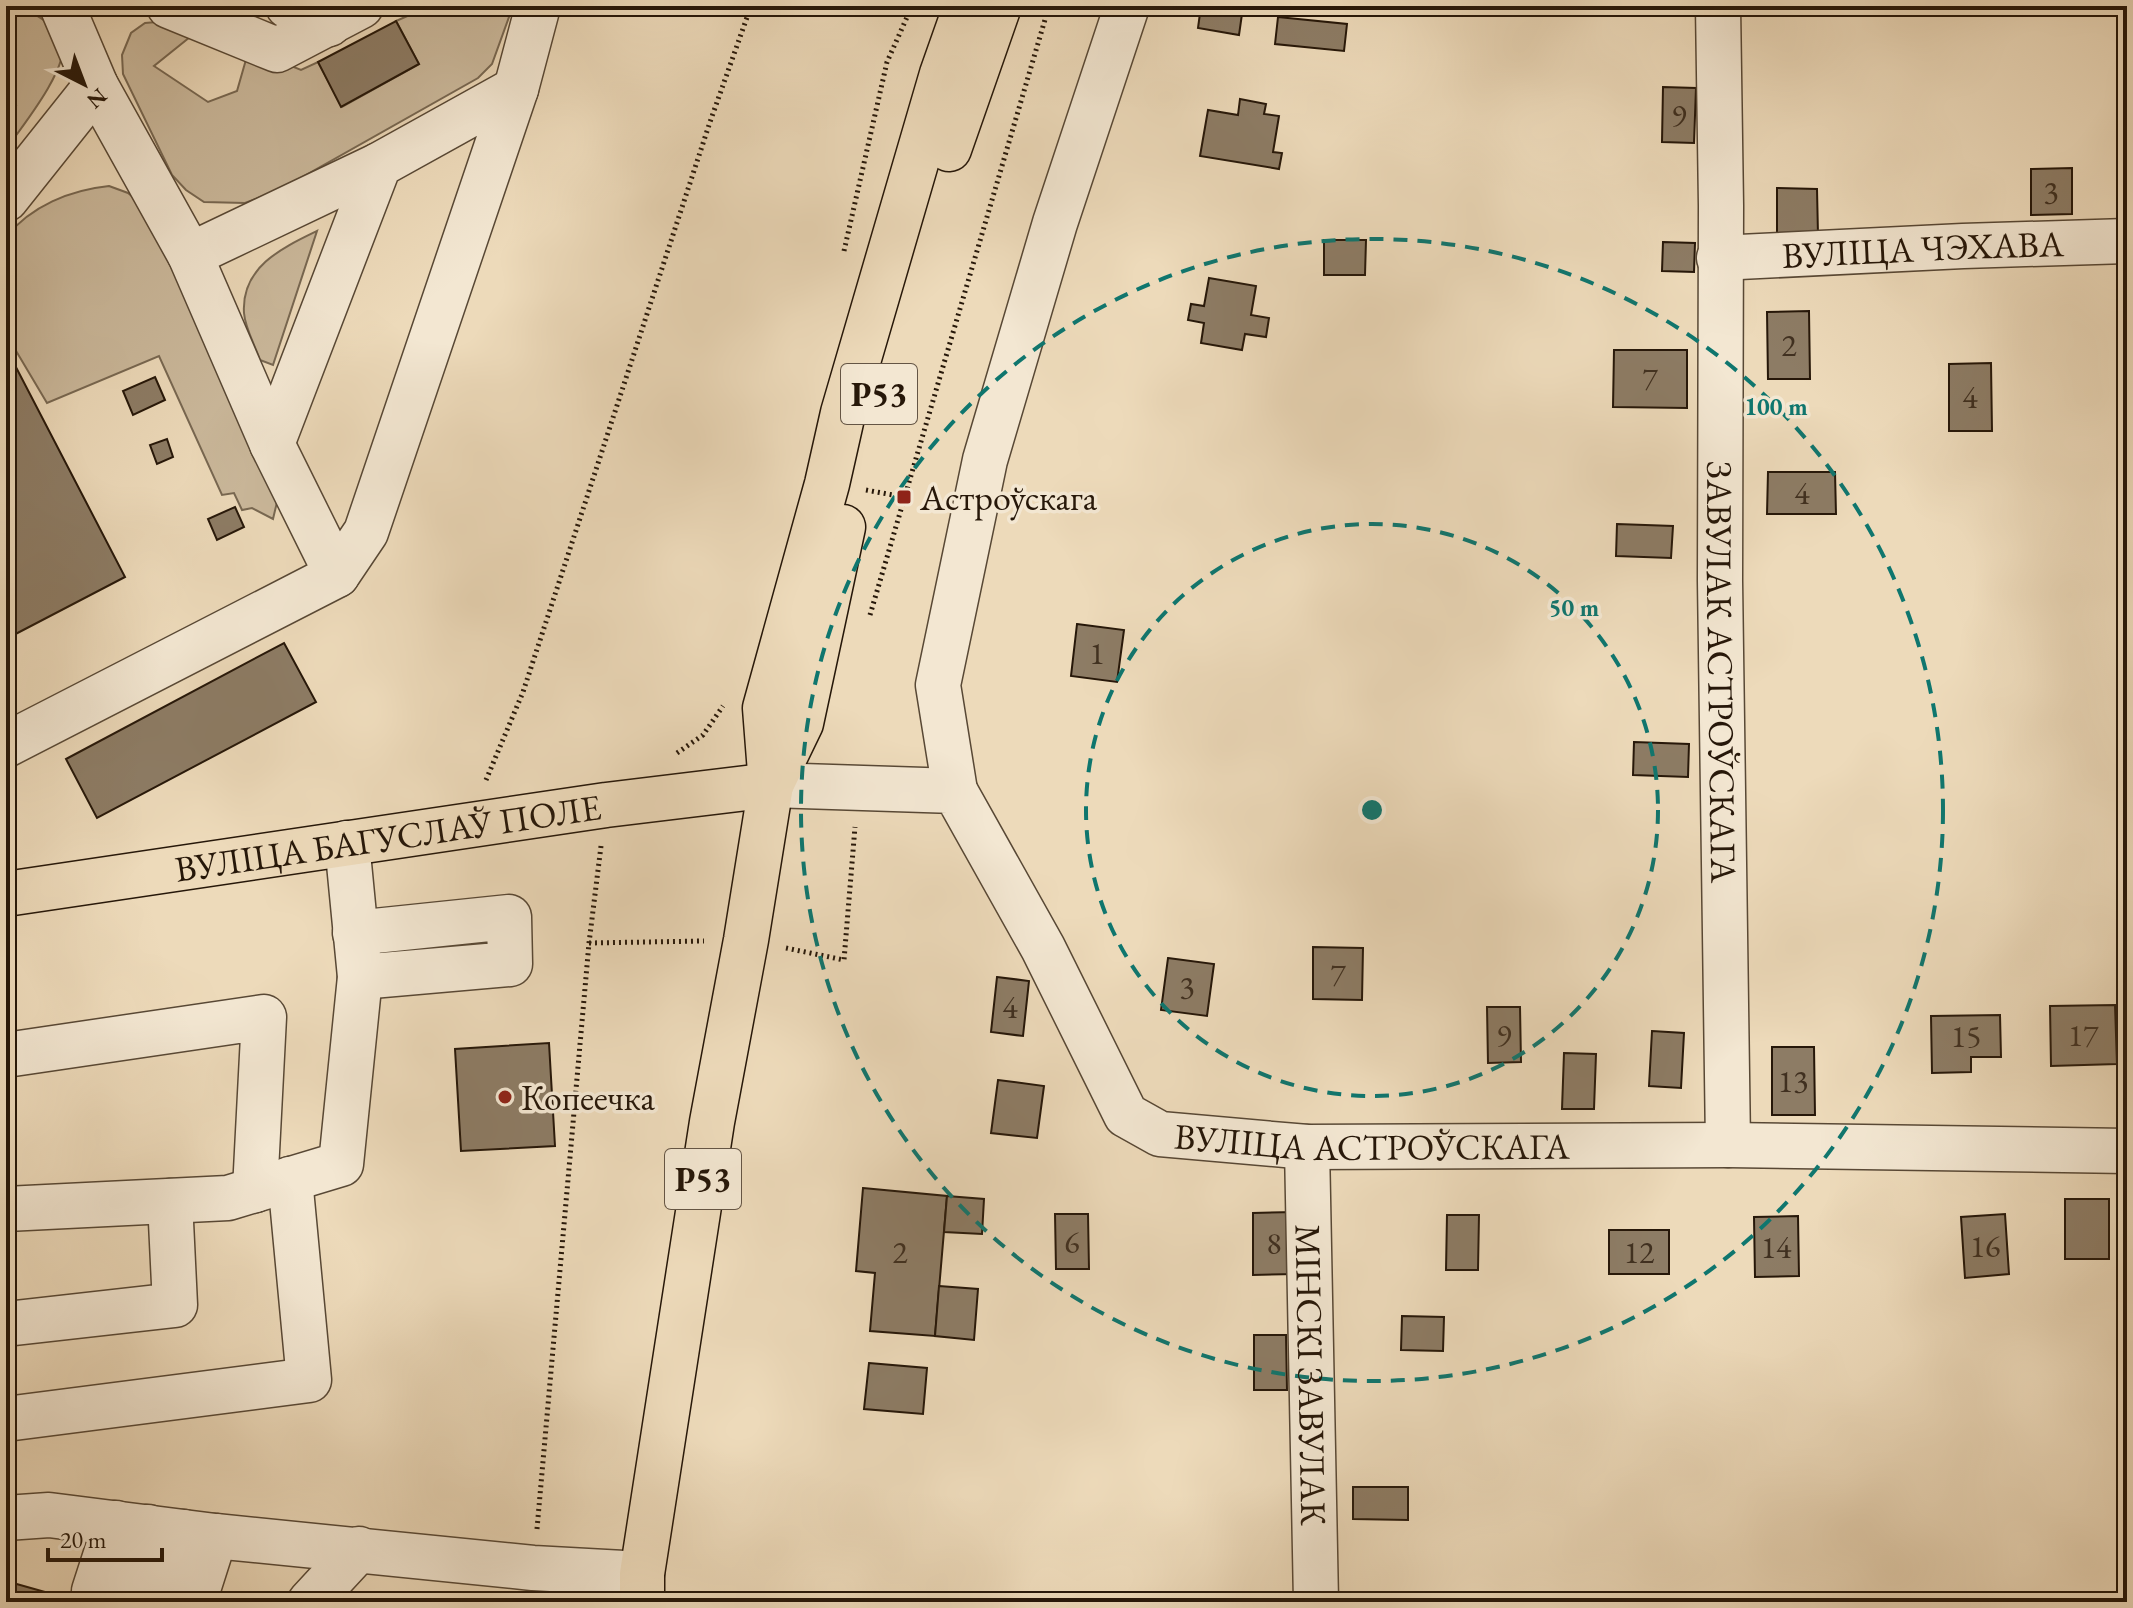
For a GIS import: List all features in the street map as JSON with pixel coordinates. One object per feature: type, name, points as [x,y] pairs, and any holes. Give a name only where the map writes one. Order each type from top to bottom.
[{"type":"main road","name":"Р53","points":[[642,1588],[712,1122],[771,785],[765,708],[827,484],[843,413],[942,74],[966,6]]},
{"type":"main road","name":"Р53","points":[[771,785],[801,723],[853,488],[934,194],[999,6]]},
{"type":"main road","name":"ВУЛІЦА БАГУСЛАЎ ПОЛЕ","points":[[6,894],[606,805],[771,785]]},
{"type":"street","points":[[62,6],[96,86],[190,255],[272,444],[337,575]]},
{"type":"street","points":[[169,6],[277,50],[345,15]]},
{"type":"street","points":[[288,6],[345,15]]},
{"type":"street","points":[[6,745],[337,575],[366,532],[516,89],[538,6]]},
{"type":"street","points":[[771,785],[955,791],[938,685],[985,460],[1055,223],[1127,6]]},
{"type":"street","name":"ЗАВУЛАК АСТРОЎСКАГА","points":[[1718,6],[1728,1145]]},
{"type":"street","points":[[6,199],[96,86]]},
{"type":"street","points":[[190,255],[379,165],[516,89]]},
{"type":"street","points":[[272,444],[379,165]]},
{"type":"street","name":"ВУЛІЦА ЧЭХАВА","points":[[1719,258],[1948,246],[2127,241]]},
{"type":"street","name":"ВУЛІЦА АСТРОЎСКАГА","points":[[955,791],[1043,948],[1126,1115],[1160,1134],[1307,1147],[1728,1145],[2127,1151]]},
{"type":"street","points":[[6,1209],[228,1198],[341,1164],[360,977],[347,843]]},
{"type":"street","points":[[355,933],[509,917],[510,964],[360,977]]},
{"type":"street","points":[[6,1055],[264,1017],[272,1184],[309,1380],[6,1419]]},
{"type":"street","name":"МІНСКІ ЗАВУЛАК","points":[[1307,1147],[1316,1602]]},
{"type":"street","points":[[6,1324],[175,1305],[170,1201]]},
{"type":"street","points":[[6,1518],[49,1515],[533,1568],[642,1588]]},
{"type":"street","points":[[126,1598],[166,1530]]},
{"type":"street","points":[[126,1598],[166,1530]]},
{"type":"street","points":[[166,1530],[194,1602]]},
{"type":"street","points":[[310,1602],[359,1549]]},
{"type":"path","points":[[482,790],[523,692],[751,6]]},
{"type":"path","points":[[841,262],[887,62],[912,6]]},
{"type":"path","points":[[869,616],[1049,6]]},
{"type":"path","points":[[853,488],[904,497]]},
{"type":"path","points":[[671,758],[703,735],[728,698]]},
{"type":"path","points":[[844,960],[859,786]]},
{"type":"path","points":[[533,1568],[589,943],[606,805]]},
{"type":"shaded area","points":[[430,6],[513,6],[492,64],[478,78],[281,189],[245,203],[204,202],[186,190],[172,175],[123,74],[122,55],[131,33],[145,23],[157,22],[190,37],[154,66],[208,102],[237,91],[249,49],[301,70],[318,62],[342,107],[419,64],[396,21]]},
{"type":"shaded area","points":[[36,15],[57,32],[63,52],[52,81],[6,149],[6,111],[16,105],[6,85],[6,20],[14,16]]},
{"type":"shaded area","points":[[109,186],[128,193],[144,206],[277,502],[273,519],[252,508],[242,510],[234,493],[222,495],[159,356],[47,403],[6,334],[6,237],[27,217],[52,201],[80,191]]},
{"type":"shaded area","points":[[317,231],[273,365],[260,360],[246,325],[245,297],[249,283],[266,261]]},
{"type":"building","points":[[1201,6],[1243,7],[1239,35],[1198,28]]},
{"type":"building","points":[[1278,6],[1311,6],[1310,14],[1277,9]]},
{"type":"building","points":[[1278,17],[1347,24],[1344,51],[1275,44]]},
{"type":"building","points":[[396,21],[419,64],[341,107],[318,62]]},
{"type":"building","points":[[1663,87],[1696,88],[1694,143],[1662,142]]},
{"type":"building","points":[[1240,99],[1266,104],[1264,114],[1279,116],[1273,152],[1282,153],[1279,169],[1200,156],[1208,110],[1238,115]]},
{"type":"building","points":[[2072,168],[2072,214],[2031,215],[2031,169]]},
{"type":"building","points":[[1777,188],[1817,189],[1818,235],[1777,235]]},
{"type":"building","points":[[1324,240],[1366,240],[1365,275],[1324,275]]},
{"type":"building","points":[[1663,242],[1695,243],[1694,272],[1662,271]]},
{"type":"building","points":[[1209,278],[1256,286],[1251,315],[1269,318],[1266,337],[1245,334],[1242,350],[1201,343],[1204,323],[1188,320],[1191,304],[1204,306]]},
{"type":"building","points":[[1809,311],[1810,379],[1768,379],[1767,312]]},
{"type":"building","points":[[6,348],[125,577],[6,639]]},
{"type":"building","points":[[1614,350],[1687,350],[1687,408],[1613,407]]},
{"type":"building","points":[[1991,363],[1992,431],[1949,431],[1949,364]]},
{"type":"building","points":[[155,377],[165,400],[133,415],[123,391]]},
{"type":"building","points":[[167,439],[173,457],[157,464],[150,445]]},
{"type":"building","points":[[1768,472],[1835,472],[1836,514],[1767,514]]},
{"type":"building","points":[[235,507],[244,527],[217,540],[208,519]]},
{"type":"building","points":[[1617,524],[1673,526],[1671,558],[1616,556]]},
{"type":"building","points":[[1077,624],[1124,630],[1117,682],[1071,676]]},
{"type":"building","points":[[284,643],[316,702],[97,818],[66,759]]},
{"type":"building","points":[[1634,742],[1689,744],[1688,777],[1633,775]]},
{"type":"building","points":[[1313,947],[1363,948],[1362,1000],[1313,999]]},
{"type":"building","points":[[1168,958],[1214,964],[1207,1016],[1161,1010]]},
{"type":"building","points":[[997,977],[1029,981],[1023,1036],[991,1032]]},
{"type":"building","points":[[2115,1005],[2117,1064],[2051,1066],[2050,1006]]},
{"type":"building","points":[[1487,1007],[1520,1007],[1521,1062],[1488,1063]]},
{"type":"building","points":[[2000,1015],[2001,1057],[1971,1057],[1971,1072],[1932,1073],[1931,1016]]},
{"type":"building","points":[[1652,1031],[1684,1033],[1681,1088],[1649,1086]]},
{"type":"building","name":"Копеечка","points":[[549,1043],[555,1146],[461,1151],[455,1049]]},
{"type":"building","points":[[1772,1047],[1814,1047],[1815,1115],[1772,1115]]},
{"type":"building","points":[[1564,1053],[1596,1054],[1594,1109],[1562,1109]]},
{"type":"building","points":[[998,1080],[1044,1086],[1037,1138],[991,1133]]},
{"type":"building","points":[[863,1188],[947,1196],[935,1336],[870,1331],[875,1273],[856,1271]]},
{"type":"building","points":[[947,1196],[984,1199],[982,1234],[944,1232]]},
{"type":"building","points":[[2065,1199],[2109,1199],[2109,1259],[2065,1259]]},
{"type":"building","points":[[1295,1212],[1296,1274],[1253,1275],[1253,1213]]},
{"type":"building","points":[[1055,1214],[1088,1214],[1089,1269],[1056,1269]]},
{"type":"building","points":[[2005,1214],[2009,1274],[1965,1278],[1961,1217]]},
{"type":"building","points":[[1447,1215],[1479,1215],[1478,1270],[1446,1270]]},
{"type":"building","points":[[1798,1216],[1799,1276],[1755,1277],[1754,1217]]},
{"type":"building","points":[[1609,1230],[1669,1230],[1669,1274],[1609,1274]]},
{"type":"building","points":[[939,1286],[978,1289],[974,1340],[935,1336]]},
{"type":"building","points":[[1402,1316],[1444,1317],[1443,1351],[1401,1350]]},
{"type":"building","points":[[1254,1335],[1286,1335],[1287,1390],[1254,1390]]},
{"type":"building","points":[[869,1363],[927,1368],[923,1414],[864,1409]]},
{"type":"building","points":[[1353,1487],[1408,1487],[1408,1520],[1353,1519]]},
{"type":"building","points":[[6,1581],[77,1601],[77,1602],[6,1602]]},
{"type":"place","name":"Астроўскага","points":[[904,497]]},
{"type":"place","name":"Копеечка","points":[[505,1097]]}]
